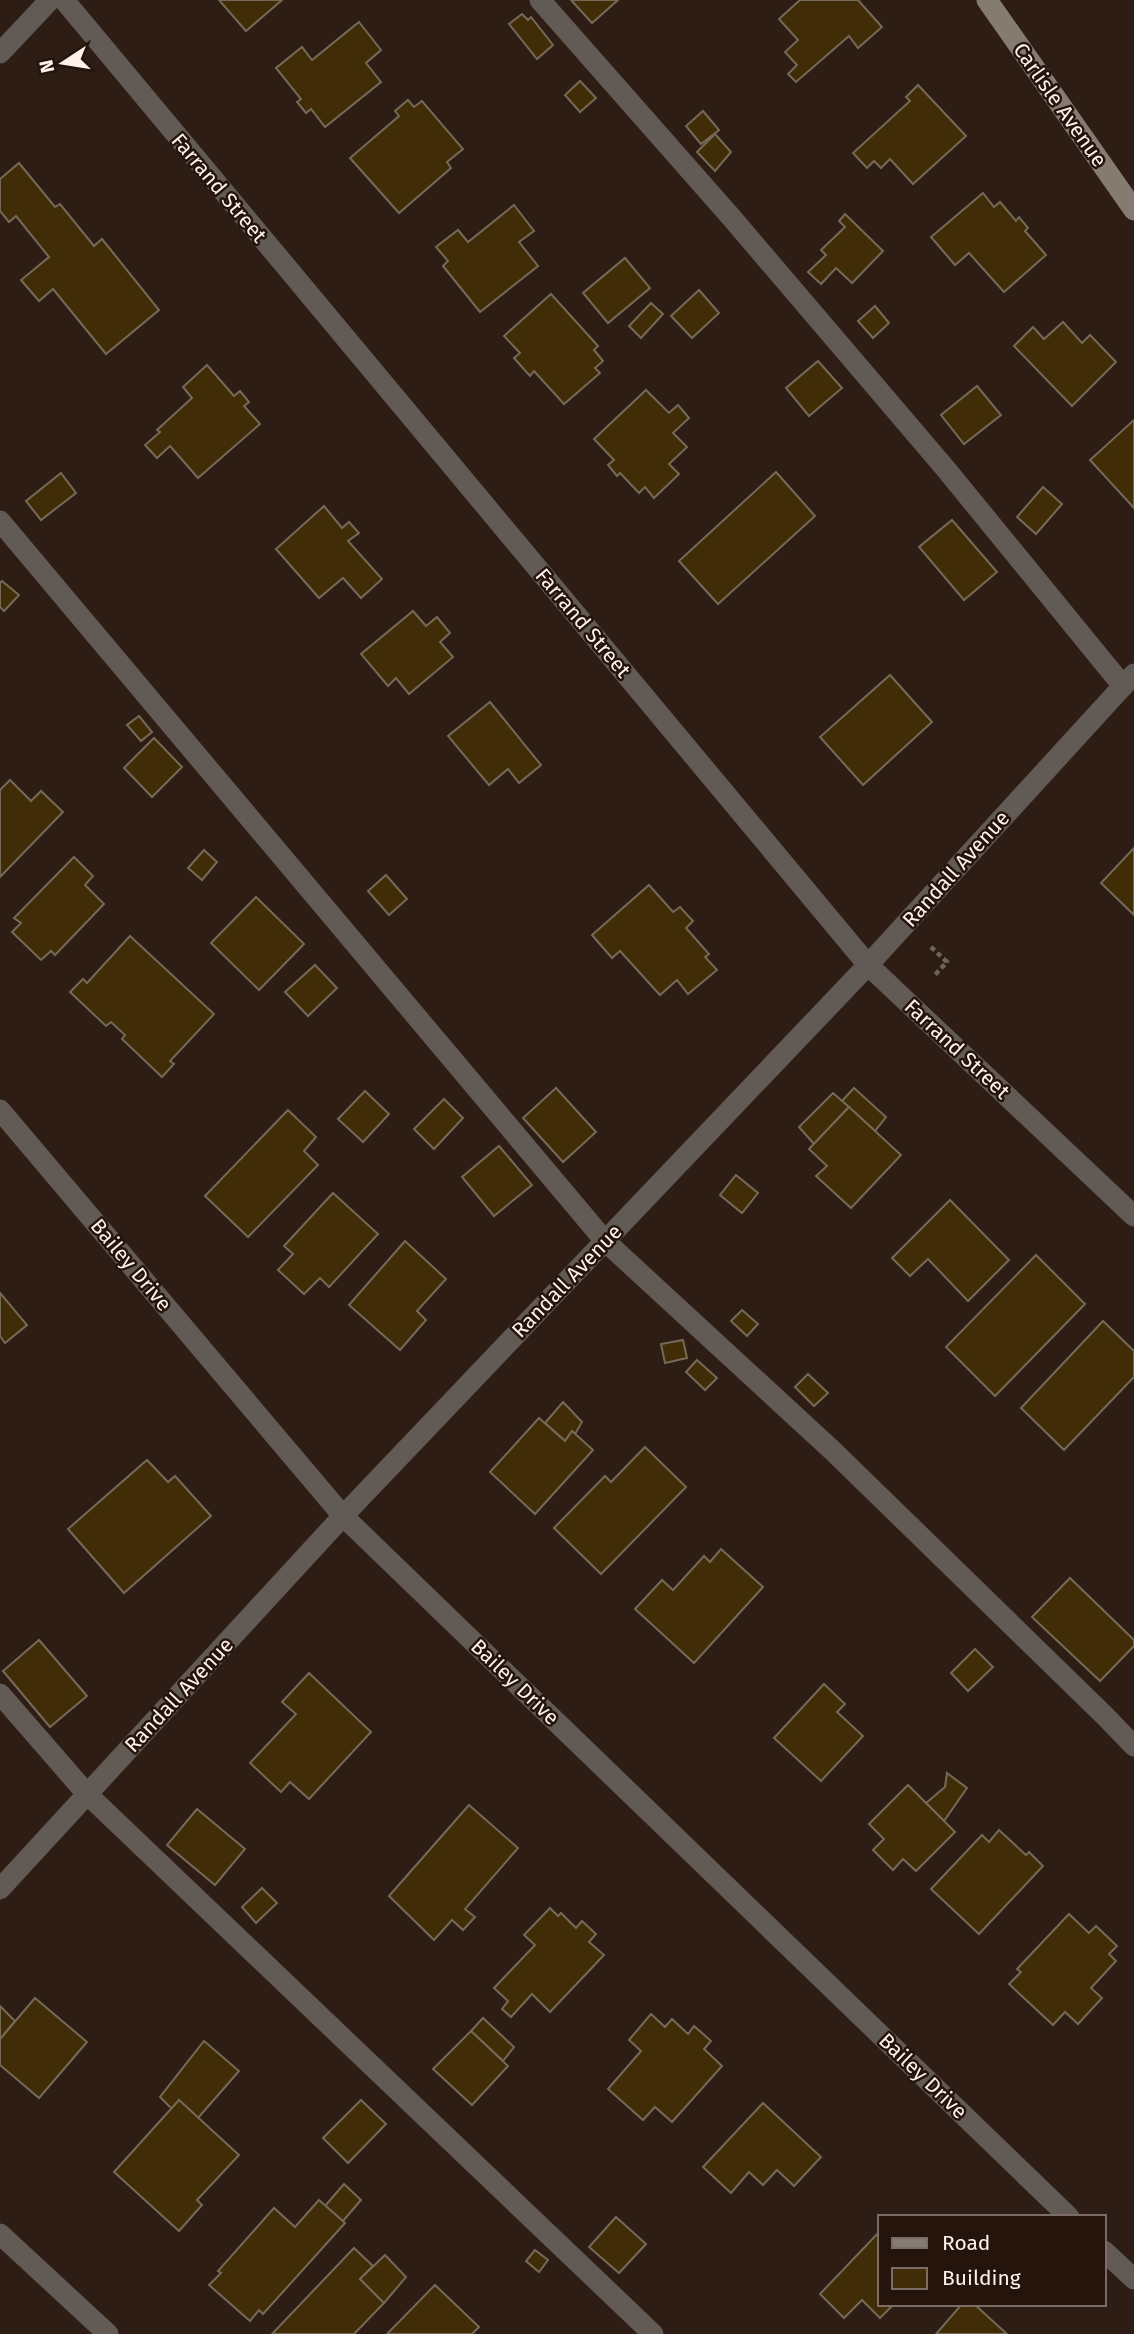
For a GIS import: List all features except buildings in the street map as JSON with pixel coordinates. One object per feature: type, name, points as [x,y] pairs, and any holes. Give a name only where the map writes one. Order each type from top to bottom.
[{"type":"street","points":[[0,53],[50,0]]},
{"type":"street","name":"Farrand Street","points":[[64,0],[868,965],[1134,1216]]},
{"type":"street","points":[[540,0],[731,217],[1128,680]]},
{"type":"street","name":"Carlisle Avenue","points":[[987,0],[1134,210]]},
{"type":"street","points":[[0,522],[605,1241],[833,1451],[1134,1746]]},
{"type":"street","name":"Randall Avenue","points":[[0,1889],[343,1516],[868,965],[1128,680]]},
{"type":"street","name":"Bailey Drive","points":[[0,1110],[343,1516],[1067,2215]]},
{"type":"street","points":[[0,1694],[87,1794],[653,2334]]},
{"type":"street","points":[[0,2234],[108,2334]]},
{"type":"street","points":[[1106,2253],[1134,2279]]}]
